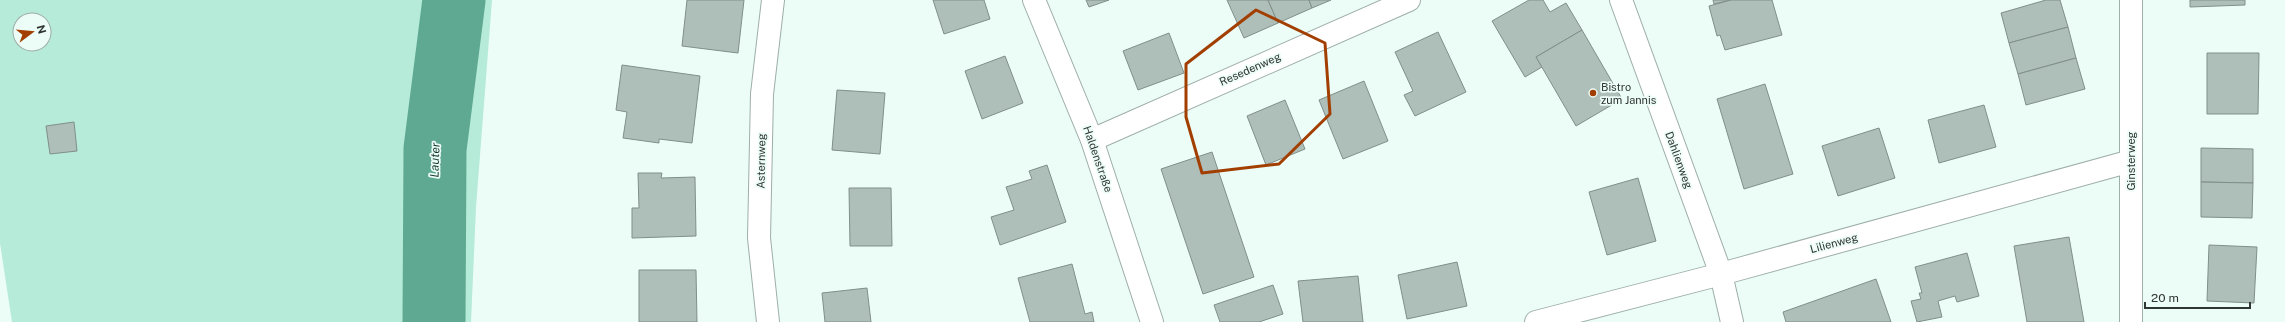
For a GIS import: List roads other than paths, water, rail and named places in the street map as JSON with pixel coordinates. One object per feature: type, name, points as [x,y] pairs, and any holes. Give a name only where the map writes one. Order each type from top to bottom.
[{"type":"street","name":"Asternweg","points":[[768,322],[759,223],[762,94],[773,0]]},
{"type":"street","name":"Haldenstraße","points":[[1034,0],[1092,140],[1152,322]]},
{"type":"street","name":"Resedenweg","points":[[1092,140],[1383,5],[1409,0]]},
{"type":"street","name":"Dahlienweg","points":[[1621,0],[1721,274],[1732,322]]},
{"type":"street","name":"Ginsterweg","points":[[2131,0],[2131,322]]},
{"type":"street","name":"Lilienweg","points":[[1536,322],[1721,274],[2131,161]]},
{"type":"waterway","name":"Lauter","points":[[434,322],[435,149],[454,0]]},
{"type":"place","name":"Bistro zum Jannis","points":[[1593,93]]}]
